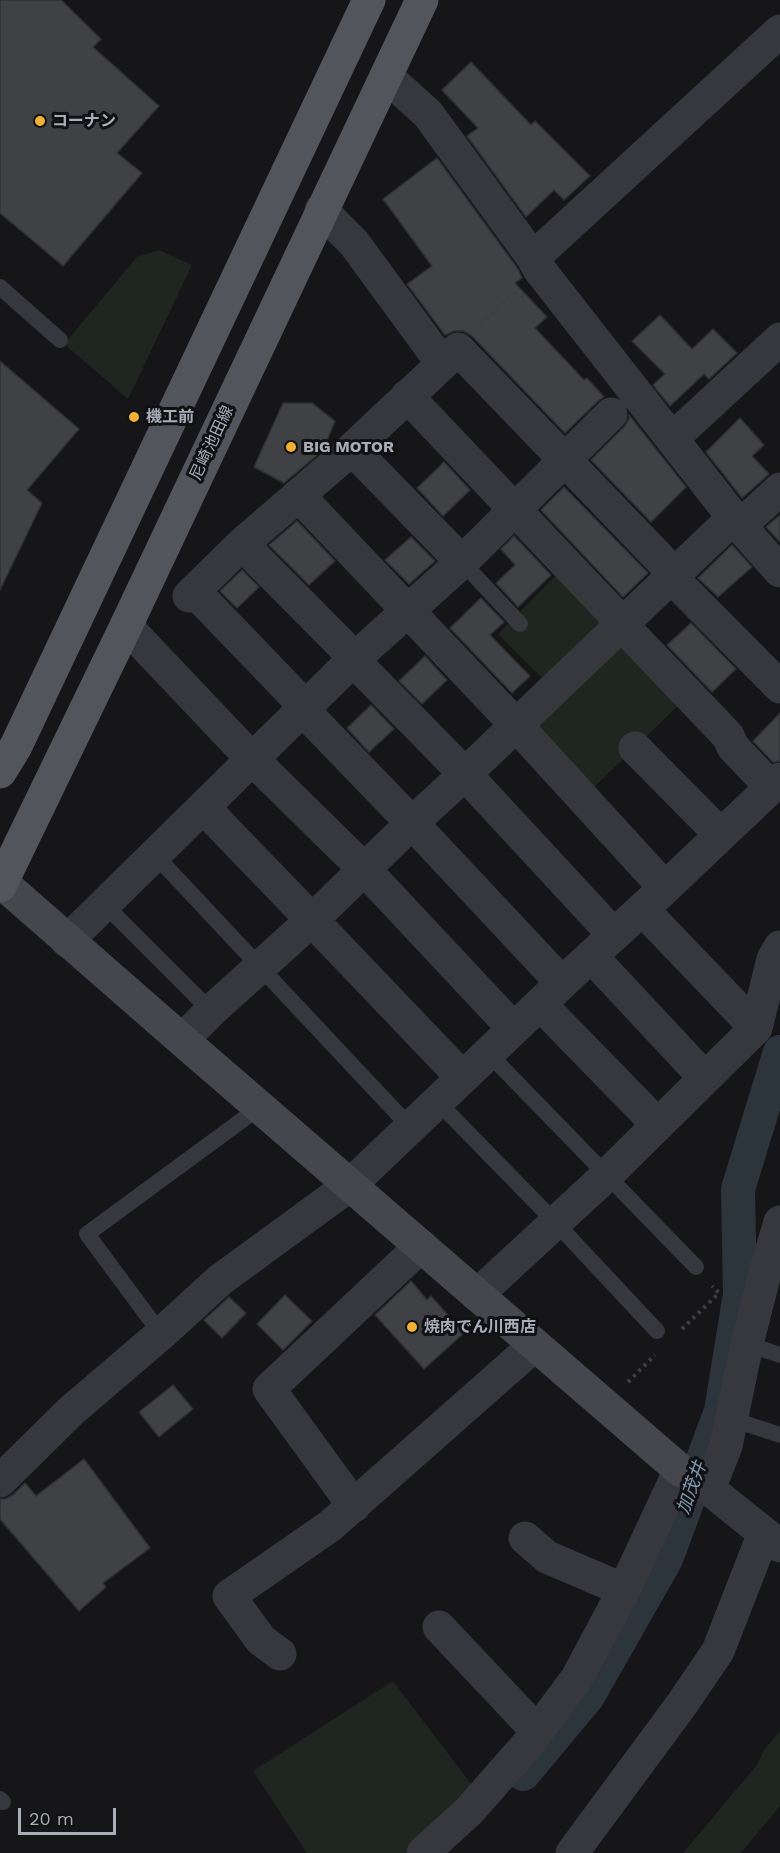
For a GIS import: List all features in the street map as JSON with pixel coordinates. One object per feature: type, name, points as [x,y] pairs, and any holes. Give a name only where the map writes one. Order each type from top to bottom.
[{"type":"main road","points":[[0,772],[21,735],[369,0]]},
{"type":"main road","name":"尼崎池田線","points":[[1,883],[126,626],[422,0]]},
{"type":"street","points":[[536,264],[780,31]]},
{"type":"street","points":[[386,76],[428,114],[536,264],[740,526],[780,571]]},
{"type":"street","points":[[321,210],[354,243],[450,356],[566,459],[664,563],[672,578],[780,687]]},
{"type":"street","points":[[673,438],[780,339]]},
{"type":"street","points":[[450,356],[352,449],[242,544],[192,594],[299,700],[302,709],[412,823],[658,1125]]},
{"type":"street","points":[[0,1481],[71,1411],[220,1280],[350,1185],[513,1028],[776,783],[733,747],[728,736],[407,396]]},
{"type":"street","points":[[67,941],[352,660],[462,562],[611,414]]},
{"type":"street","points":[[352,449],[462,562]]},
{"type":"street","points":[[740,526],[780,489]]},
{"type":"street","points":[[299,496],[517,726],[756,1028]]},
{"type":"street","points":[[182,1040],[517,726],[727,524],[740,526]]},
{"type":"street","points":[[242,544],[465,774],[705,1078]]},
{"type":"street","points":[[126,626],[252,759],[364,870],[513,1028]]},
{"type":"street","points":[[635,748],[721,836]]},
{"type":"street","points":[[204,808],[462,1077]]},
{"type":"street","points":[[1,883],[680,1470],[709,1489],[772,1539],[718,1651],[682,1704],[572,1853]]},
{"type":"street","points":[[477,1295],[607,1175],[756,1028],[773,959],[780,946]]},
{"type":"street","points":[[709,1489],[726,1446],[747,1344],[772,1276],[780,1222]]},
{"type":"street","points":[[354,1506],[269,1389],[421,1246]]},
{"type":"street","points":[[280,1654],[261,1640],[229,1596],[330,1526],[535,1345]]},
{"type":"street","points":[[423,1853],[469,1811],[537,1731],[577,1678],[624,1590],[680,1470]]},
{"type":"street","points":[[525,1538],[547,1557],[624,1590]]},
{"type":"street","points":[[439,1628],[537,1731]]},
{"type":"lane","points":[[0,287],[60,340]]},
{"type":"lane","points":[[462,562],[520,624]]},
{"type":"lane","points":[[155,855],[410,1127]]},
{"type":"lane","points":[[104,904],[211,1011]]},
{"type":"lane","points":[[488,1053],[696,1267]]},
{"type":"lane","points":[[437,1101],[657,1331]]},
{"type":"lane","points":[[161,1334],[87,1234],[260,1107]]},
{"type":"lane","points":[[747,1344],[780,1355]]},
{"type":"lane","points":[[731,1419],[780,1435]]},
{"type":"path","points":[[450,356],[536,264]]},
{"type":"shaded area","points":[[159,250],[192,265],[128,399],[64,344],[137,257]]},
{"type":"shaded area","points":[[562,569],[612,621],[548,684],[498,634]]},
{"type":"shaded area","points":[[623,632],[686,698],[588,793],[525,727]]},
{"type":"shaded area","points":[[393,1681],[475,1789],[404,1853],[307,1853],[253,1771]]},
{"type":"shaded area","points":[[780,1731],[780,1806],[741,1853],[683,1853],[757,1765],[764,1750]]},
{"type":"building","name":"コーナン","points":[[0,0],[61,0],[101,39],[93,47],[159,106],[117,153],[142,173],[63,266],[0,213]]},
{"type":"building","points":[[471,62],[531,125],[535,121],[590,176],[564,200],[554,190],[526,217],[467,136],[478,128],[442,90]]},
{"type":"building","points":[[437,158],[518,269],[522,278],[515,283],[547,317],[535,328],[584,380],[587,378],[604,397],[565,433],[472,336],[464,331],[454,331],[445,335],[407,284],[432,266],[383,199]]},
{"type":"building","points":[[660,315],[692,349],[713,329],[737,353],[709,379],[704,374],[670,406],[653,385],[665,374],[632,341]]},
{"type":"building","points":[[0,361],[79,429],[27,490],[42,503],[0,590]]},
{"type":"building","points":[[283,403],[312,403],[335,421],[323,450],[284,483],[254,467]]},
{"type":"building","points":[[629,415],[686,487],[651,522],[591,460],[624,427]]},
{"type":"building","points":[[740,418],[764,445],[752,456],[769,474],[742,498],[706,452]]},
{"type":"building","points":[[444,462],[470,490],[443,516],[417,488]]},
{"type":"building","points":[[564,487],[648,573],[623,597],[541,510]]},
{"type":"building","points":[[780,515],[780,542],[766,527]]},
{"type":"building","points":[[297,521],[335,561],[309,585],[269,545]]},
{"type":"building","points":[[514,536],[551,575],[518,607],[496,583],[515,565],[501,549]]},
{"type":"building","points":[[411,537],[435,561],[409,584],[385,560]]},
{"type":"building","points":[[732,545],[752,567],[718,597],[698,578]]},
{"type":"building","points":[[242,570],[259,587],[237,608],[220,591]]},
{"type":"building","points":[[481,598],[504,622],[490,635],[530,676],[512,693],[450,628]]},
{"type":"building","points":[[691,623],[736,669],[712,692],[667,645]]},
{"type":"building","points":[[425,656],[447,680],[422,704],[399,681]]},
{"type":"building","points":[[371,705],[394,729],[369,752],[347,728]]},
{"type":"building","points":[[780,713],[780,761],[773,762],[753,741]]},
{"type":"building","points":[[411,1281],[427,1300],[431,1296],[464,1333],[424,1369],[375,1315]]},
{"type":"building","points":[[285,1295],[312,1321],[283,1350],[257,1324]]},
{"type":"building","points":[[229,1297],[246,1313],[222,1338],[204,1320]]},
{"type":"building","points":[[173,1385],[193,1409],[159,1437],[139,1412]]},
{"type":"building","points":[[84,1459],[150,1548],[103,1583],[106,1587],[79,1611],[0,1519],[0,1499],[13,1495],[25,1483],[36,1496]]},
{"type":"waterway","name":"加茂井","points":[[523,1774],[588,1696],[666,1559],[721,1411],[740,1294],[738,1189],[780,1052]]},
{"type":"place","name":"コーナン","points":[[40,121]]},
{"type":"place","name":"機工前","points":[[134,417]]},
{"type":"place","name":"BIG MOTOR","points":[[291,447]]},
{"type":"place","name":"焼肉でん川西店","points":[[412,1327]]}]
